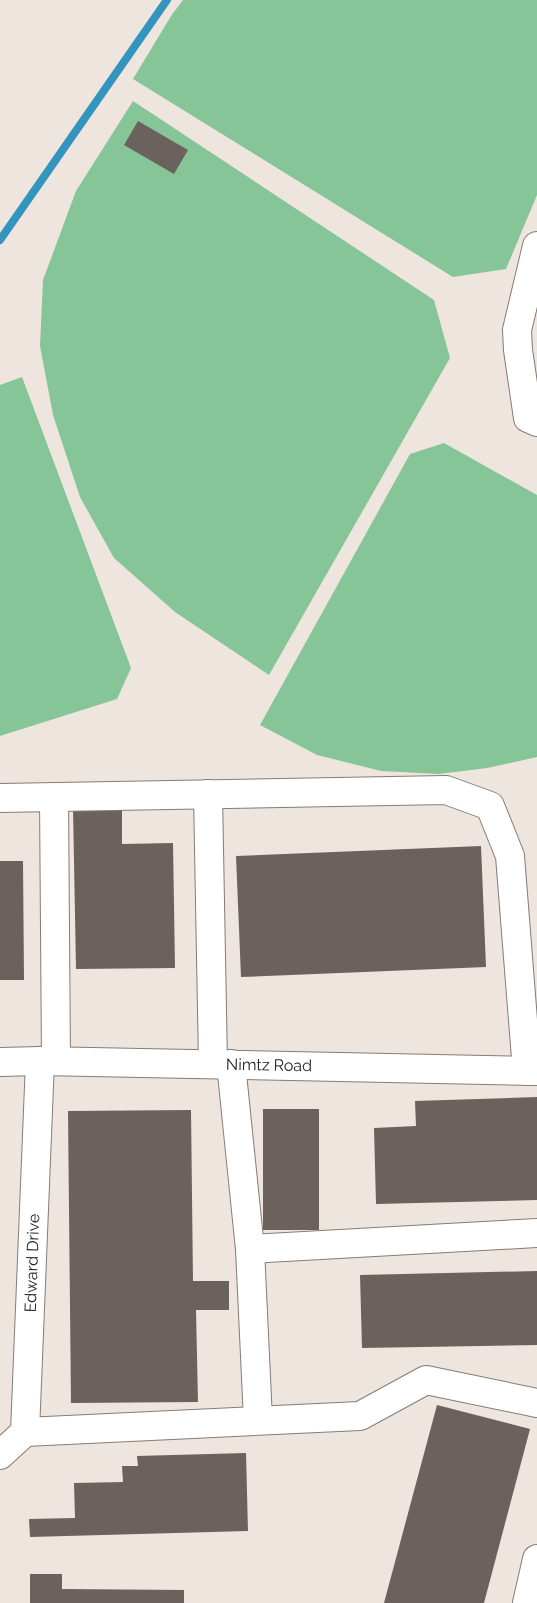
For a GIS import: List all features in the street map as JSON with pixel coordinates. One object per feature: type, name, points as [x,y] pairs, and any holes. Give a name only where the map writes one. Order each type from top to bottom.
[{"type":"street","points":[[537,246],[517,330],[528,418],[537,422]]},
{"type":"street","points":[[0,798],[446,790],[490,806],[510,856],[532,1071]]},
{"type":"street","points":[[208,794],[222,1064],[250,1249],[258,1420]]},
{"type":"street","name":"Edward Drive","points":[[25,1432],[48,1061],[54,797]]},
{"type":"street","name":"Nimtz Road","points":[[0,1062],[48,1061],[532,1071]]},
{"type":"street","points":[[250,1249],[537,1233]]},
{"type":"street","points":[[0,1455],[25,1432],[360,1416],[426,1380],[537,1403]]},
{"type":"street","points":[[527,1603],[537,1559]]},
{"type":"green space","points":[[183,0],[537,0],[537,195],[506,269],[453,277],[133,79],[171,16]]},
{"type":"green space","points":[[133,101],[434,300],[450,358],[269,675],[175,612],[114,558],[80,497],[53,415],[40,346],[43,280],[76,191]]},
{"type":"green space","points":[[22,377],[131,668],[117,699],[0,736],[0,385]]},
{"type":"green space","points":[[444,443],[537,495],[537,757],[487,768],[439,774],[381,771],[317,755],[260,725],[410,454]]},
{"type":"building","points":[[138,121],[188,150],[174,174],[124,145]]},
{"type":"building","points":[[73,808],[122,808],[122,844],[173,843],[175,968],[76,969]]},
{"type":"building","points":[[481,846],[486,967],[241,977],[236,856]]},
{"type":"building","points":[[0,861],[23,861],[24,980],[0,980]]},
{"type":"building","points":[[537,1097],[537,1200],[376,1204],[374,1128],[416,1126],[415,1101]]},
{"type":"building","points":[[263,1109],[319,1109],[319,1230],[263,1230]]},
{"type":"building","points":[[191,1110],[193,1281],[229,1281],[229,1310],[196,1310],[198,1402],[71,1403],[68,1111]]},
{"type":"building","points":[[537,1271],[537,1345],[362,1348],[360,1275]]},
{"type":"building","points":[[437,1405],[530,1429],[484,1603],[384,1603]]},
{"type":"building","points":[[246,1453],[248,1531],[30,1537],[29,1519],[75,1518],[74,1483],[123,1482],[122,1466],[138,1466],[137,1456]]},
{"type":"building","points":[[30,1574],[62,1574],[62,1589],[184,1590],[184,1603],[30,1603]]},
{"type":"waterway","points":[[0,240],[167,0]]}]
